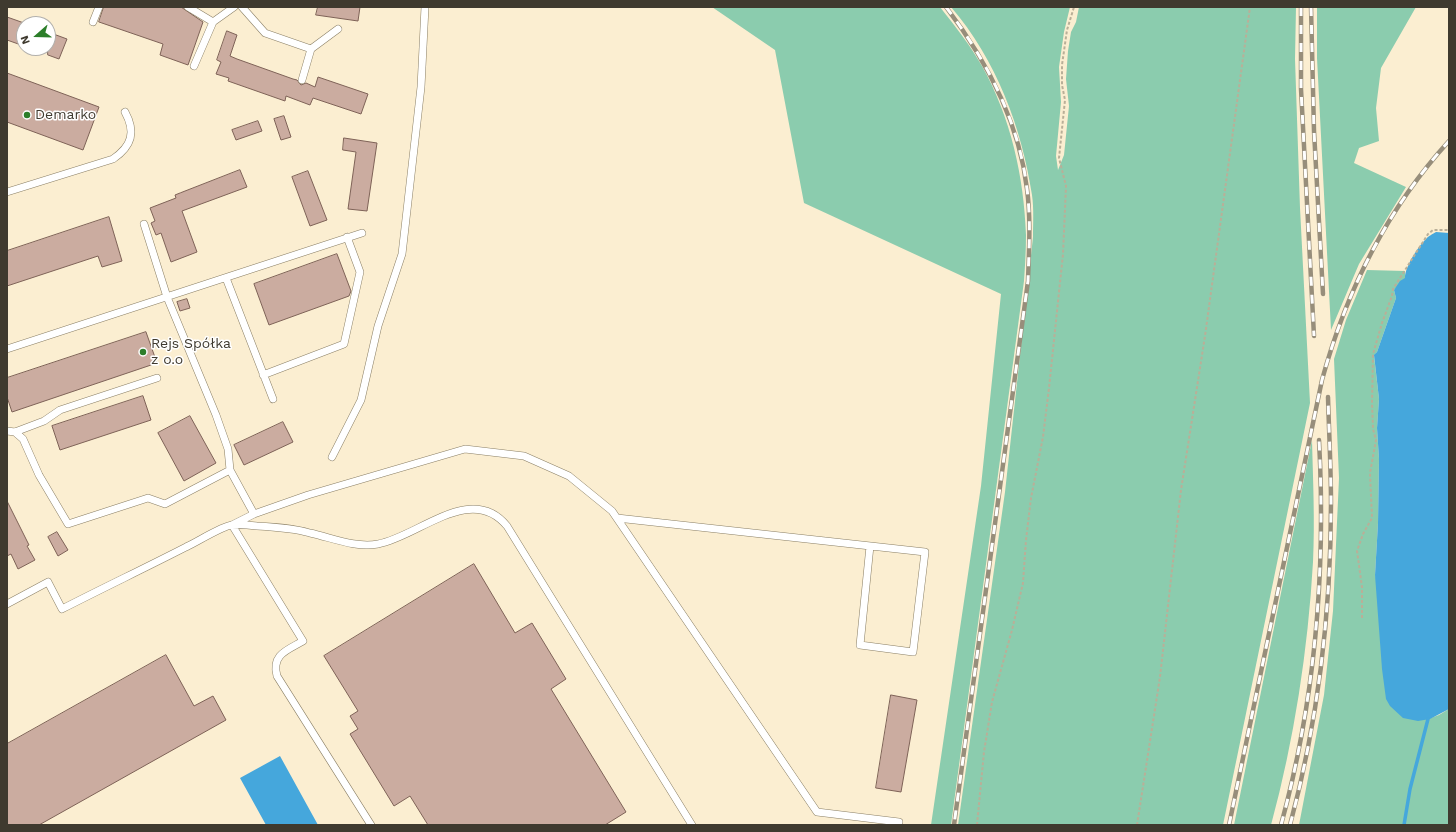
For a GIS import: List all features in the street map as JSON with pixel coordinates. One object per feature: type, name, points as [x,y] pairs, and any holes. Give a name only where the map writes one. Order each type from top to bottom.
[{"type":"lane","points":[[93,22],[99,7]]},
{"type":"lane","points":[[188,7],[213,22]]},
{"type":"lane","points":[[194,66],[213,22],[234,7]]},
{"type":"lane","points":[[242,7],[265,33],[311,49]]},
{"type":"lane","points":[[332,457],[361,400],[378,326],[402,254],[421,87],[425,7]]},
{"type":"lane","points":[[302,80],[311,49],[338,29]]},
{"type":"lane","points":[[7,192],[113,159],[120,154],[129,142],[131,136],[131,127],[125,112]]},
{"type":"lane","points":[[144,224],[167,297],[216,415],[228,450],[230,470],[254,514]]},
{"type":"lane","points":[[7,350],[362,233]]},
{"type":"lane","points":[[263,375],[344,344],[360,272],[347,237]]},
{"type":"lane","points":[[226,278],[273,399]]},
{"type":"lane","points":[[11,431],[44,421],[60,410],[157,378]]},
{"type":"lane","points":[[11,431],[23,439],[39,475],[68,524],[148,498],[165,504],[230,470]]},
{"type":"lane","points":[[7,604],[48,582],[62,609],[254,514],[308,495],[465,449],[524,456],[569,476],[612,511],[817,812],[899,822]]},
{"type":"lane","points":[[232,525],[295,528],[350,544],[366,546],[401,538],[440,517],[466,509],[476,509],[489,512],[500,518],[507,526],[692,825]]},
{"type":"lane","points":[[617,518],[925,552],[913,652],[860,645],[870,546]]},
{"type":"lane","points":[[232,525],[303,641],[278,656],[275,669],[277,676],[371,825]]},
{"type":"path","points":[[977,825],[984,752],[992,702],[1012,630],[1023,583],[1028,519],[1043,437],[1049,388],[1063,254],[1066,186],[1059,158],[1064,100],[1062,65],[1067,30],[1074,7]]},
{"type":"path","points":[[1137,825],[1160,677],[1181,490],[1205,336],[1250,7]]},
{"type":"path","points":[[1362,618],[1362,587],[1357,551],[1363,534],[1372,518],[1370,473],[1376,440],[1373,430],[1372,403],[1373,354],[1393,289],[1428,234],[1433,230],[1449,230]]},
{"type":"green space","points":[[712,7],[940,7],[957,28],[982,66],[1001,106],[1008,127],[1019,170],[1025,213],[1026,241],[1024,281],[951,825],[931,825],[981,486],[1001,294],[804,203],[775,50]]},
{"type":"green space","points":[[951,7],[1070,7],[1064,32],[1059,67],[1061,102],[1056,156],[1058,170],[1064,155],[1069,106],[1066,79],[1068,51],[1071,32],[1076,22],[1079,7],[1296,7],[1295,59],[1300,208],[1310,403],[1223,825],[958,825],[1005,492],[1033,237],[1033,206],[1021,145],[1005,95],[981,49],[967,27]]},
{"type":"green space","points":[[1317,7],[1416,7],[1381,68],[1376,108],[1379,141],[1359,148],[1354,163],[1406,187],[1359,264],[1331,330],[1317,58]]},
{"type":"green space","points":[[1367,270],[1405,271],[1405,279],[1394,290],[1396,298],[1377,352],[1374,356],[1379,399],[1377,428],[1379,459],[1378,523],[1375,575],[1428,719],[1449,709],[1449,825],[1299,825],[1324,695],[1333,611],[1339,478],[1334,359],[1346,320]]},
{"type":"green space","points":[[1312,440],[1314,531],[1311,595],[1304,661],[1287,760],[1271,825],[1234,825]]},
{"type":"water","points":[[1436,232],[1449,233],[1449,709],[1430,719],[1418,721],[1403,718],[1390,706],[1386,699],[1382,669],[1375,575],[1378,523],[1379,459],[1377,428],[1379,399],[1374,355],[1377,352],[1396,298],[1394,290],[1400,281],[1405,278],[1409,263],[1419,247],[1428,237]]},
{"type":"water","points":[[280,756],[318,825],[266,825],[240,778]]},
{"type":"building","points":[[104,7],[181,7],[203,22],[188,65],[160,55],[163,44],[99,22]]},
{"type":"building","points":[[318,7],[360,7],[358,21],[316,15]]},
{"type":"building","points":[[7,17],[16,20],[16,43],[7,40]]},
{"type":"building","points":[[227,31],[237,35],[230,56],[297,80],[301,85],[306,83],[315,87],[318,77],[368,94],[361,114],[313,98],[310,105],[286,96],[285,101],[228,81],[229,78],[216,74],[221,62],[217,60]]},
{"type":"building","points":[[56,35],[67,39],[59,59],[51,56],[56,56]]},
{"type":"building","points":[[7,73],[99,107],[83,150],[7,122]]},
{"type":"building","points":[[284,116],[291,137],[281,140],[274,119]]},
{"type":"building","points":[[258,121],[262,131],[236,140],[232,130]]},
{"type":"building","points":[[344,138],[377,143],[367,211],[348,209],[356,152],[343,150]]},
{"type":"building","points":[[240,170],[247,187],[182,211],[197,252],[171,262],[161,233],[156,235],[151,223],[155,221],[150,208],[176,198],[175,195]]},
{"type":"building","points":[[308,171],[327,220],[310,226],[292,177]]},
{"type":"building","points":[[109,217],[122,261],[102,267],[98,256],[7,286],[7,251]]},
{"type":"building","points":[[337,254],[351,291],[349,296],[269,325],[254,284]]},
{"type":"building","points":[[187,299],[190,308],[180,311],[177,302]]},
{"type":"building","points":[[146,332],[157,363],[12,412],[7,397],[7,378]]},
{"type":"building","points":[[143,396],[151,420],[60,450],[52,426]]},
{"type":"building","points":[[190,416],[216,463],[184,481],[158,433]]},
{"type":"building","points":[[283,422],[293,442],[244,465],[234,445]]},
{"type":"building","points":[[7,501],[29,545],[27,546],[35,560],[18,569],[11,554],[7,556]]},
{"type":"building","points":[[57,532],[68,550],[58,556],[48,537]]},
{"type":"building","points":[[474,564],[515,633],[532,623],[566,679],[551,689],[626,812],[605,825],[428,825],[410,796],[394,806],[350,734],[358,729],[350,716],[358,711],[324,656]]},
{"type":"building","points":[[166,655],[194,706],[213,696],[226,720],[39,825],[7,825],[7,744]]},
{"type":"building","points":[[891,695],[917,700],[901,792],[876,788]]},
{"type":"waterway","points":[[1404,825],[1410,789],[1428,719]]},
{"type":"railway","points":[[946,7],[988,70],[1009,116],[1017,139],[1023,164],[1027,189],[1029,223],[1028,281],[954,825]]},
{"type":"railway","points":[[1301,7],[1301,89],[1314,336]]},
{"type":"railway","points":[[1311,7],[1314,131],[1323,294]]},
{"type":"railway","points":[[1229,825],[1322,380],[1332,347],[1356,284],[1388,223],[1406,195],[1449,141]]},
{"type":"railway","points":[[1290,825],[1300,786],[1315,706],[1321,666],[1329,584],[1331,503],[1328,397]]},
{"type":"railway","points":[[1281,825],[1293,778],[1302,731],[1310,683],[1315,634],[1321,537],[1319,440]]},
{"type":"place","name":"Demarko","points":[[27,115]]},
{"type":"place","name":"Rejs Spółka z o.o","points":[[143,352]]}]
